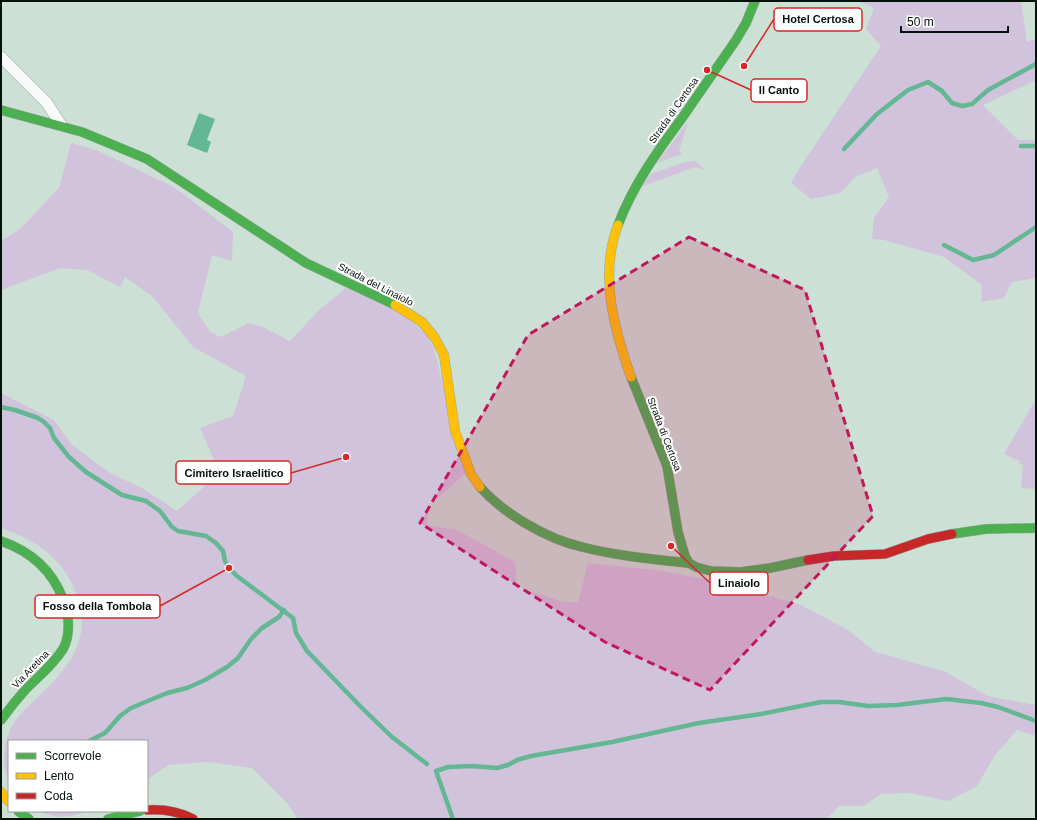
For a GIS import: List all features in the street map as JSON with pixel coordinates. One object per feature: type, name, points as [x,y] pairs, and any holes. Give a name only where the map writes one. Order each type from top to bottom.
[{"type":"street","name":"Strada di Certosa","points":[[688,562],[680,545],[667,466],[636,388],[618,336],[609,287],[610,257],[614,237],[629,198],[664,142],[736,40],[746,23],[755,1]]},
{"type":"street","points":[[1,57],[47,103],[61,125]]},
{"type":"street","name":"Strada del Linaiolo","points":[[1,110],[61,125],[82,132],[147,159],[306,263],[402,308],[422,322],[435,338],[444,355],[456,431],[471,474],[475,481],[491,499],[513,516],[546,534],[580,547],[613,554],[688,562]]},
{"type":"street","points":[[688,562],[706,570],[729,573],[745,573],[822,557],[884,554],[922,540],[970,531],[1004,528],[1036,528]]},
{"type":"street","name":"Via Aretina","points":[[1,541],[27,553],[50,574],[57,584],[65,602],[69,624],[66,640],[56,659],[14,702],[1,720]]},
{"type":"street","points":[[1,792],[8,801]]},
{"type":"street","points":[[148,810],[172,811],[193,819]]},
{"type":"street","points":[[19,812],[29,819]]},
{"type":"street","points":[[108,819],[136,812]]},
{"type":"highlighted area","points":[[689,237],[805,290],[873,516],[710,690],[605,642],[420,523],[528,335]]},
{"type":"shaded area","points":[[858,1],[1021,1],[1027,42],[1036,39],[1036,80],[983,105],[1018,140],[1036,140],[1036,278],[1012,282],[1004,298],[981,302],[982,285],[944,257],[884,240],[872,239],[874,218],[889,197],[877,168],[855,177],[841,193],[811,199],[791,183],[881,46],[866,29],[874,8]]},
{"type":"shaded area","points":[[199,113],[215,119],[207,140],[211,142],[207,153],[187,145]]},
{"type":"shaded area","points":[[688,122],[679,151],[682,154],[657,163]]},
{"type":"shaded area","points":[[71,143],[96,150],[174,187],[233,232],[232,261],[212,255],[198,313],[210,332],[221,337],[249,323],[265,328],[290,341],[319,310],[346,288],[377,301],[417,326],[429,339],[434,349],[466,473],[429,506],[427,525],[457,530],[515,562],[517,587],[563,602],[578,602],[588,563],[661,571],[704,579],[799,604],[848,630],[875,652],[944,671],[988,696],[1036,705],[1036,736],[1017,730],[995,755],[977,786],[948,801],[910,793],[881,794],[864,806],[839,806],[827,819],[298,819],[288,804],[252,768],[208,762],[168,765],[148,779],[148,740],[8,740],[8,780],[5,769],[4,754],[9,732],[18,717],[63,671],[72,658],[78,644],[82,615],[78,599],[71,582],[58,562],[33,542],[1,528],[1,393],[54,420],[71,444],[110,473],[142,488],[177,511],[207,484],[214,460],[200,428],[233,416],[246,376],[193,347],[153,297],[125,277],[120,287],[87,270],[60,268],[1,290],[1,238],[4,239],[20,229],[59,188]]},
{"type":"shaded area","points":[[695,161],[706,170],[695,167],[641,187],[651,174],[685,162]]},
{"type":"shaded area","points":[[1036,399],[1036,489],[1021,488],[1023,465],[1019,464],[1020,461],[1004,454]]},
{"type":"shaded area","points":[[41,812],[86,812],[64,817]]},
{"type":"waterway","points":[[844,149],[877,114],[908,90],[928,82],[942,91],[952,103],[962,106],[972,104],[988,90],[1036,64]]},
{"type":"waterway","points":[[1021,146],[1036,146]]},
{"type":"waterway","points":[[944,245],[973,260],[994,255],[1036,227]]},
{"type":"waterway","points":[[1,407],[38,418],[50,428],[54,438],[69,457],[86,472],[122,495],[146,501],[160,511],[172,527],[178,531],[206,536],[216,543],[223,551],[225,561],[229,568],[237,576],[293,618],[296,633],[307,651],[392,737],[427,764]]},
{"type":"waterway","points":[[91,740],[105,733],[120,716],[131,708],[167,693],[187,688],[205,680],[227,667],[238,658],[251,639],[262,628],[279,617],[284,610]]},
{"type":"waterway","points":[[453,819],[436,771],[448,767],[473,766],[497,768],[531,756],[612,742],[699,723],[761,714],[821,702],[839,702],[868,706],[897,705],[946,699],[981,703],[998,707],[1036,721]]},
{"type":"traffic: fast","points":[[618,225],[624,210],[646,169],[736,40],[746,23],[755,1]]},
{"type":"traffic: fast","points":[[1,110],[82,132],[147,159],[306,263],[395,305]]},
{"type":"traffic: fast","points":[[631,377],[667,466],[678,532],[685,556],[689,563],[696,567],[711,571],[741,572],[808,560]]},
{"type":"traffic: fast","points":[[480,487],[501,507],[514,516],[541,532],[555,538],[595,550],[648,559],[688,563]]},
{"type":"traffic: fast","points":[[952,534],[986,529],[1036,528]]},
{"type":"traffic: fast","points":[[1,541],[21,550],[39,563],[53,579],[68,614],[68,635],[63,649],[46,670],[26,689],[1,720]]},
{"type":"traffic: fast","points":[[19,812],[29,819]]},
{"type":"traffic: fast","points":[[108,819],[136,812]]},
{"type":"traffic: slow","points":[[618,225],[612,244],[609,282],[614,321],[631,377]]},
{"type":"traffic: slow","points":[[395,305],[422,322],[435,338],[444,355],[455,431],[471,474],[480,487]]},
{"type":"traffic: slow","points":[[1,792],[8,801]]},
{"type":"traffic: jam","points":[[808,560],[834,556],[885,554],[928,539],[952,534]]},
{"type":"traffic: jam","points":[[148,810],[170,811],[193,819]]},
{"type":"place","name":"Hotel Certosa","points":[[744,66]]},
{"type":"place","name":"Il Canto","points":[[707,70]]},
{"type":"place","name":"Cimitero Israelitico","points":[[346,457]]},
{"type":"place","name":"Linaiolo","points":[[671,546]]},
{"type":"place","name":"Fosso della Tombola","points":[[229,568]]}]
